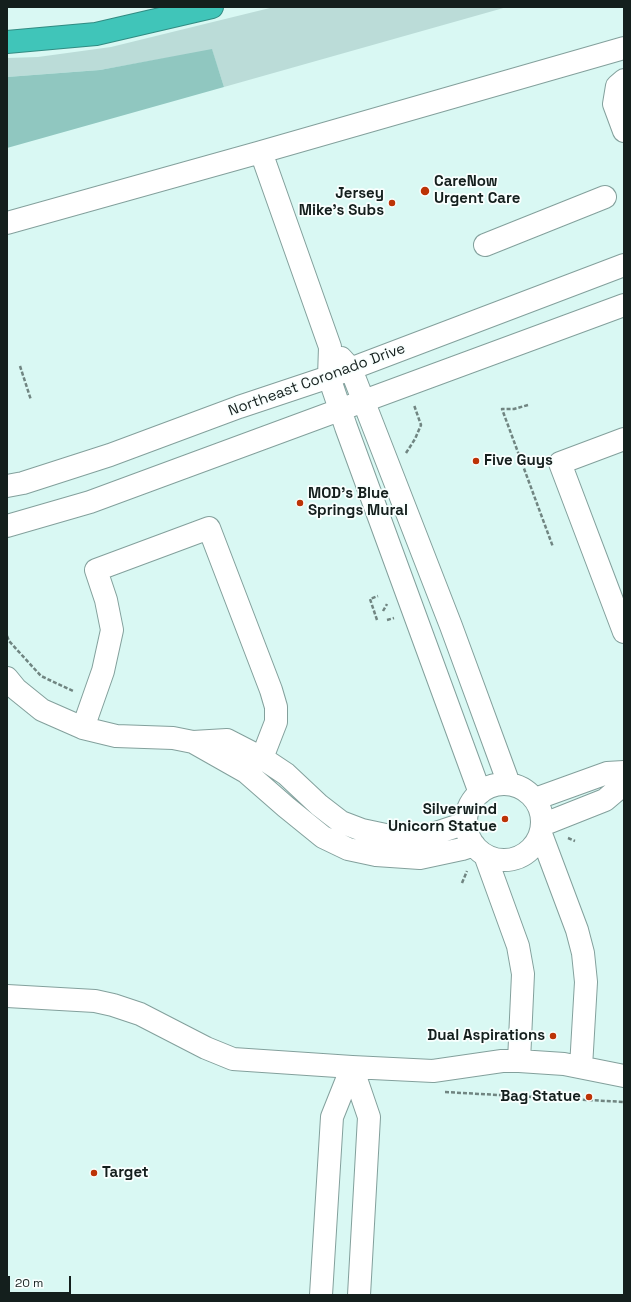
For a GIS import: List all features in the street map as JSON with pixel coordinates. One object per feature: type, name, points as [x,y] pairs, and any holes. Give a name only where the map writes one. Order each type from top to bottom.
[{"type":"highway","points":[[7,42],[96,34],[212,7]]},
{"type":"street","points":[[7,223],[624,48]]},
{"type":"street","points":[[624,80],[617,86],[614,104],[624,131]]},
{"type":"street","points":[[260,152],[330,347],[329,377],[480,793]]},
{"type":"street","points":[[485,245],[605,197]]},
{"type":"street","name":"Northeast Coronado Drive","points":[[7,486],[23,483],[110,455],[239,407],[329,377],[624,265]]},
{"type":"street","points":[[7,526],[90,502],[624,305]]},
{"type":"street","points":[[330,347],[350,369],[451,626],[509,784]]},
{"type":"street","points":[[624,439],[560,463],[624,632]]},
{"type":"street","points":[[83,728],[103,671],[112,630],[106,600],[96,570],[209,528],[271,690],[276,707],[276,722],[262,758]]},
{"type":"street","points":[[7,678],[16,688],[42,710],[83,728],[116,736],[173,738],[193,742],[227,740],[262,758],[286,774],[319,805],[341,822],[362,830],[394,837],[424,837],[466,823]]},
{"type":"street","points":[[193,742],[246,772],[323,837],[348,849],[376,855],[420,858],[462,849],[479,850],[492,858],[503,860],[514,859],[533,847],[542,829],[605,800],[624,784]]},
{"type":"street","points":[[535,799],[607,773],[624,772]]},
{"type":"street","points":[[519,1061],[523,974],[518,946],[479,850],[468,835],[466,823],[467,812],[472,801],[489,787],[498,784],[509,784],[519,787],[528,792],[535,799],[542,816],[542,829],[577,930],[583,953],[586,982],[581,1067]]},
{"type":"street","points":[[7,996],[95,1001],[113,1005],[140,1014],[206,1048],[233,1059],[433,1071],[502,1061],[519,1061],[564,1064],[624,1076]]},
{"type":"street","points":[[321,1295],[332,1117],[352,1067]]},
{"type":"street","points":[[352,1067],[369,1117],[359,1295]]},
{"type":"path","points":[[20,366],[31,400]]},
{"type":"path","points":[[404,456],[415,439],[421,425],[413,403]]},
{"type":"path","points":[[528,405],[514,409],[502,409],[553,547]]},
{"type":"path","points":[[377,620],[370,599],[378,596]]},
{"type":"path","points":[[7,636],[9,641],[42,676],[73,691]]},
{"type":"path","points":[[462,883],[467,871]]},
{"type":"path","points":[[445,1092],[624,1102]]},
{"type":"shaded area","points":[[274,7],[507,7],[224,87],[212,50],[100,70],[7,77],[7,58],[38,57],[111,47]]},
{"type":"shaded area","points":[[212,49],[224,87],[7,148],[7,77],[100,70]]},
{"type":"place","name":"CareNow Urgent Care","points":[[425,191]]},
{"type":"place","name":"Jersey Mike's Subs","points":[[392,203]]},
{"type":"place","name":"Five Guys","points":[[476,461]]},
{"type":"place","name":"MOD's Blue Springs Mural","points":[[300,503]]},
{"type":"place","name":"Silverwind Unicorn Statue","points":[[505,819]]},
{"type":"place","name":"Dual Aspirations","points":[[553,1036]]},
{"type":"place","name":"Bag Statue","points":[[589,1097]]},
{"type":"place","name":"Target","points":[[94,1173]]}]
